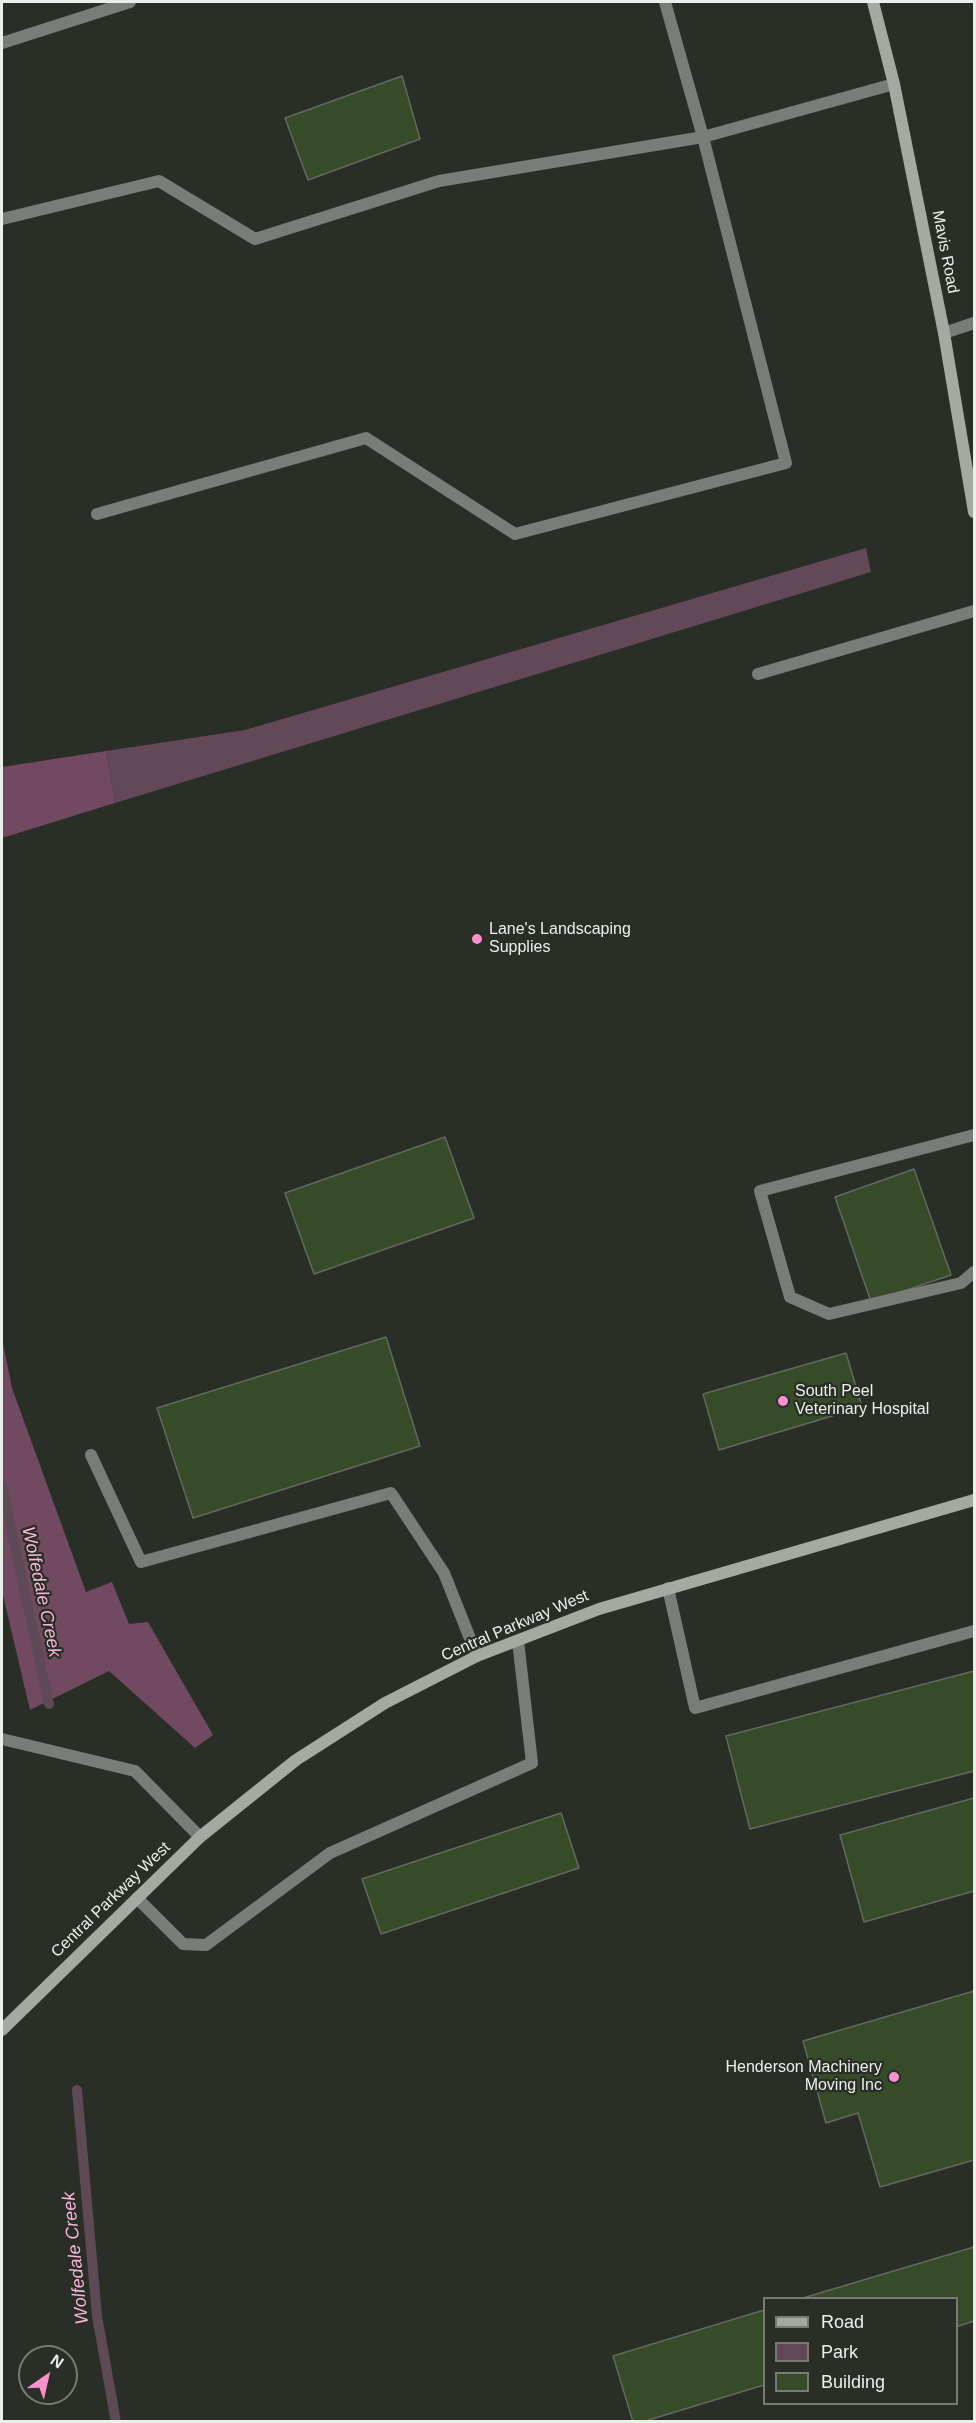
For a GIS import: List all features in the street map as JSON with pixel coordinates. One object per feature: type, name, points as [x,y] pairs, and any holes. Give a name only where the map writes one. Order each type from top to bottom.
[{"type":"street","name":"Mavis Road","points":[[873,2],[894,84],[944,333],[975,512]]},
{"type":"street","name":"Central Parkway West","points":[[2,2030],[200,1837],[296,1760],[385,1703],[477,1656],[599,1609],[975,1500]]},
{"type":"lane","points":[[2,43],[130,2]]},
{"type":"lane","points":[[97,514],[366,438],[515,534],[786,463],[703,137],[665,2]]},
{"type":"lane","points":[[2,219],[159,181],[255,239],[439,181],[703,137],[894,84]]},
{"type":"lane","points":[[944,333],[975,323]]},
{"type":"lane","points":[[758,674],[975,611]]},
{"type":"lane","points":[[975,1135],[760,1191],[790,1298],[829,1314],[961,1283],[975,1272]]},
{"type":"lane","points":[[91,1455],[141,1562],[391,1493],[444,1574],[477,1656]]},
{"type":"lane","points":[[668,1588],[695,1708],[975,1631]]},
{"type":"lane","points":[[137,1898],[183,1944],[206,1945],[330,1853],[532,1763],[518,1641]]},
{"type":"lane","points":[[2,1739],[135,1771],[200,1837]]},
{"type":"green space","points":[[866,548],[871,572],[115,803],[106,751],[245,730]]},
{"type":"shaded area","points":[[106,751],[115,803],[2,838],[2,767]]},
{"type":"shaded area","points":[[2,1338],[12,1388],[86,1592],[112,1582],[129,1624],[148,1622],[213,1735],[195,1748],[109,1671],[30,1710],[2,1591]]},
{"type":"building","points":[[402,76],[420,139],[308,180],[285,118]]},
{"type":"building","points":[[445,1137],[474,1218],[314,1274],[285,1193]]},
{"type":"building","points":[[914,1169],[951,1275],[871,1302],[835,1197]]},
{"type":"building","points":[[386,1337],[420,1446],[193,1518],[157,1408]]},
{"type":"building","name":"South Peel Veterinary Hospital","points":[[846,1353],[862,1407],[719,1450],[703,1394]]},
{"type":"building","points":[[974,1671],[974,1771],[750,1829],[726,1736]]},
{"type":"building","points":[[974,1798],[974,1891],[864,1922],[840,1835]]},
{"type":"building","points":[[561,1813],[579,1868],[381,1934],[362,1879]]},
{"type":"building","name":"Henderson Machinery Moving Inc","points":[[974,1991],[974,2160],[880,2187],[858,2113],[826,2123],[803,2041]]},
{"type":"building","points":[[974,2247],[974,2321],[958,2326],[958,2297],[806,2297]]},
{"type":"building","points":[[763,2310],[763,2385],[642,2422],[633,2422],[613,2356]]},
{"type":"waterway","name":"Wolfedale Creek","points":[[2,1486],[49,1704]]},
{"type":"waterway","name":"Wolfedale Creek","points":[[77,2090],[97,2316],[116,2422]]},
{"type":"place","name":"Lane's Landscaping Supplies","points":[[477,939]]},
{"type":"place","name":"South Peel Veterinary Hospital","points":[[783,1401]]},
{"type":"place","name":"Henderson Machinery Moving Inc","points":[[894,2077]]}]
